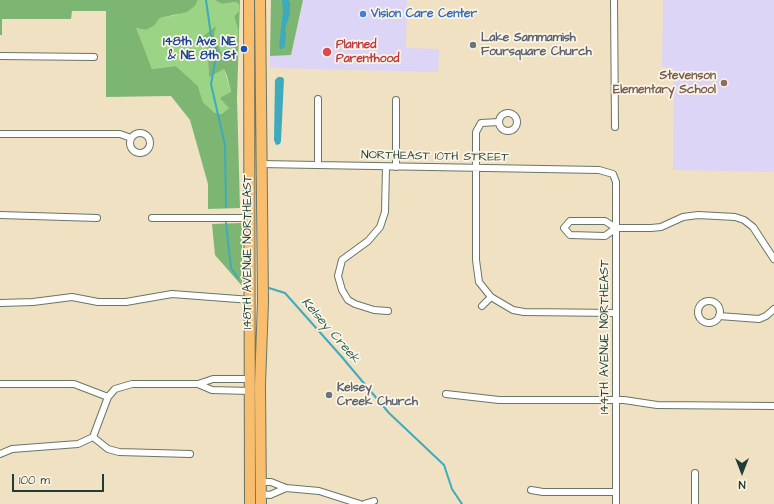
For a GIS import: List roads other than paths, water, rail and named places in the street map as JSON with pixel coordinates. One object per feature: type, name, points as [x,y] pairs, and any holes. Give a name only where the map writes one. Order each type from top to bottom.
[{"type":"main road","name":"148TH AVENUE NORTHEAST","points":[[249,0],[248,108],[251,300],[249,374],[251,504]]},
{"type":"main road","name":"148TH AVENUE NORTHEAST","points":[[260,0],[260,136],[263,300],[260,385],[261,499]]},
{"type":"main road","points":[[248,108],[251,104],[256,106],[260,136]]},
{"type":"main road","points":[[249,374],[253,364],[257,366],[260,385]]},
{"type":"street","points":[[614,0],[615,127]]},
{"type":"street","points":[[0,56],[94,57]]},
{"type":"street","points":[[318,99],[318,165]]},
{"type":"street","points":[[396,100],[396,167]]},
{"type":"street","points":[[499,122],[488,121],[481,123],[476,132],[476,271],[479,282],[491,297],[513,310],[524,312],[616,313]]},
{"type":"street","points":[[0,134],[120,134],[131,138]]},
{"type":"street","name":"NORTHEAST 10TH STREET","points":[[261,164],[599,170],[609,172]]},
{"type":"street","points":[[386,167],[386,212],[380,227],[368,241],[342,260],[338,276],[342,290],[348,300],[355,304],[374,310],[388,311]]},
{"type":"street","name":"144TH AVENUE NORTHEAST","points":[[609,172],[615,177],[616,182],[616,504]]},
{"type":"street","points":[[616,228],[605,236],[570,235],[564,228],[570,221],[605,221],[616,228],[661,227],[683,217],[698,215],[735,217],[744,220],[753,227],[774,259]]},
{"type":"street","points":[[0,216],[97,218]]},
{"type":"street","points":[[152,218],[250,218]]},
{"type":"street","points":[[0,303],[33,302],[72,297],[98,302],[126,302],[172,294],[251,300]]},
{"type":"street","points":[[482,306],[491,297]]},
{"type":"street","points":[[719,316],[759,319],[766,316],[774,309]]},
{"type":"street","points":[[0,454],[12,449],[78,444],[93,437],[108,397],[115,389],[126,385],[198,384],[213,379],[249,374]]},
{"type":"street","points":[[0,384],[74,384],[108,397]]},
{"type":"street","points":[[198,384],[212,390],[250,391]]},
{"type":"street","points":[[446,394],[499,400],[616,400],[657,405],[774,406]]},
{"type":"street","points":[[93,437],[108,449],[119,452],[190,454]]},
{"type":"street","points":[[695,473],[695,504]]},
{"type":"street","points":[[261,482],[271,482],[286,488],[319,491],[360,504]]},
{"type":"street","points":[[261,499],[286,488]]},
{"type":"street","points":[[531,490],[543,492],[616,492]]},
{"type":"street","points":[[364,504],[374,501]]},
{"type":"water","points":[[282,0],[288,0],[290,2],[290,14],[285,29],[285,46],[281,50],[279,46],[283,10]]},
{"type":"water","points":[[278,77],[282,77],[284,79],[281,141],[280,144],[276,145],[274,140],[275,80]]},
{"type":"waterway","name":"Kelsey Creek","points":[[206,0],[211,35],[217,52],[211,84],[225,145],[226,207]]},
{"type":"waterway","name":"Kelsey Creek","points":[[226,223],[231,268],[238,278]]},
{"type":"waterway","name":"Kelsey Creek","points":[[269,288],[285,293],[389,413],[444,465],[452,489],[462,504]]},
{"type":"place","name":"Vision Care Center","points":[[363,14]]},
{"type":"place","name":"Lake Sammamish Foursquare Church","points":[[473,45]]},
{"type":"place","name":"148th Ave NE & NE 8th St","points":[[244,49]]},
{"type":"place","name":"Planned Parenthood","points":[[327,52]]},
{"type":"place","name":"Stevenson Elementary School","points":[[724,83]]},
{"type":"place","name":"Kelsey Creek Church","points":[[329,395]]}]
